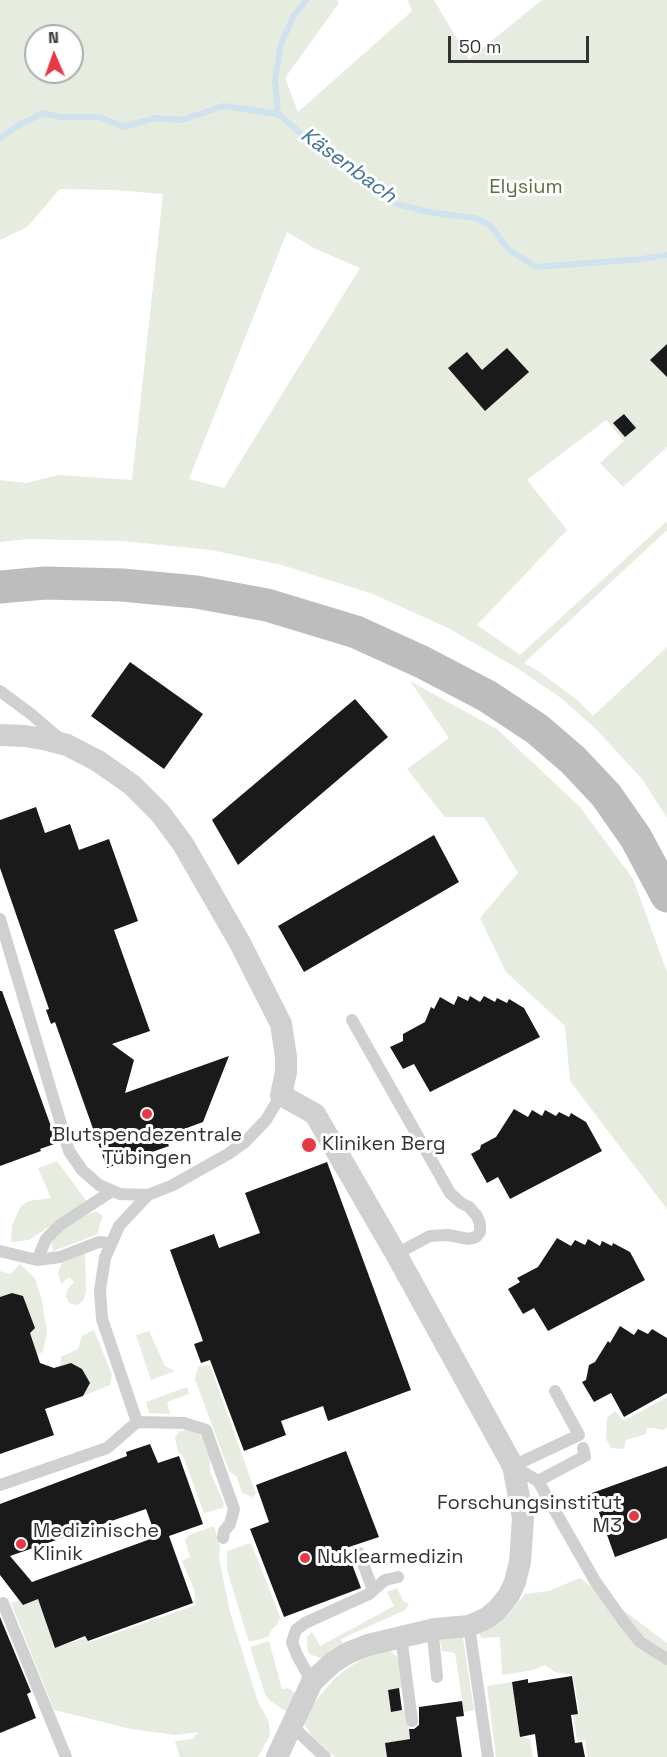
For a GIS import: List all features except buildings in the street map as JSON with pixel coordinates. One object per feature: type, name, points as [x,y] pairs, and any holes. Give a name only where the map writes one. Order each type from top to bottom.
[{"type":"street","points":[[0,564],[63,562],[190,570],[265,584],[363,615],[466,666],[545,718],[583,751],[617,787],[654,840],[667,864]]},
{"type":"street","points":[[0,587],[45,583],[100,584],[206,594],[267,605],[356,632],[422,662],[487,696],[537,729],[573,760],[606,795],[636,838],[667,896]]},
{"type":"street","points":[[0,735],[25,736],[67,745],[103,764],[132,785],[160,813],[193,860],[281,1024],[286,1072],[280,1095],[315,1114],[396,1254],[513,1466],[523,1518],[520,1562],[509,1595],[498,1609],[487,1618],[469,1626],[435,1629],[401,1636],[368,1645],[348,1653],[333,1663],[312,1682],[293,1727],[277,1757]]},
{"type":"lane","points":[[0,691],[67,745]]},
{"type":"lane","points":[[0,919],[69,1151],[93,1181],[112,1191],[130,1195],[148,1194],[173,1185],[245,1142],[266,1120],[280,1095]]},
{"type":"lane","points":[[352,1020],[450,1193],[469,1207],[477,1216],[480,1224],[480,1232],[476,1237],[469,1239],[448,1235],[430,1236],[396,1254]]},
{"type":"lane","points":[[37,1260],[46,1239],[60,1225],[112,1191]]},
{"type":"lane","points":[[137,1422],[102,1319],[100,1290],[105,1258],[119,1226],[148,1194]]},
{"type":"lane","points":[[0,1251],[37,1260],[60,1257],[99,1242],[111,1243]]},
{"type":"lane","points":[[513,1466],[579,1435],[555,1391]]},
{"type":"lane","points":[[0,1485],[106,1448],[137,1422],[184,1423],[206,1430],[234,1509],[223,1538]]},
{"type":"lane","points":[[538,1481],[585,1456],[583,1448]]},
{"type":"lane","points":[[513,1466],[538,1481],[595,1581],[624,1622],[640,1642],[667,1659]]},
{"type":"lane","points":[[359,1552],[372,1590]]},
{"type":"lane","points":[[312,1682],[292,1642],[297,1630],[305,1623],[369,1594],[385,1580],[398,1577]]},
{"type":"lane","points":[[3,1603],[66,1757]]},
{"type":"lane","points":[[469,1626],[488,1757]]},
{"type":"lane","points":[[435,1629],[432,1635],[437,1677]]},
{"type":"lane","points":[[401,1636],[412,1721]]},
{"type":"lane","points":[[293,1727],[326,1757]]},
{"type":"green space","name":"Elysium","points":[[0,0],[337,0],[339,3],[285,78],[298,112],[412,11],[408,0],[434,0],[469,59],[542,0],[667,0],[667,447],[623,487],[600,463],[624,441],[606,420],[527,480],[567,530],[477,625],[520,655],[667,521],[667,530],[524,663],[576,699],[593,716],[667,647],[667,818],[642,779],[596,729],[561,698],[517,668],[448,628],[373,594],[282,565],[211,550],[123,541],[27,539],[0,542],[0,480],[27,483],[58,475],[132,480],[163,194],[60,189],[27,227],[0,240]],"holes":[[[287,232],[314,248],[360,268],[224,488],[189,479]]]},
{"type":"green space","points":[[410,681],[497,729],[580,807],[633,879],[667,972],[667,1209],[570,1081],[565,1026],[506,972],[480,918],[518,873],[484,817],[445,817],[407,769],[449,738]]},
{"type":"green space","points":[[57,1161],[87,1202],[29,1240],[11,1242],[12,1225],[21,1206],[29,1201],[51,1198],[38,1168]]},
{"type":"green space","points":[[96,1211],[103,1216],[98,1234],[53,1251],[51,1241],[60,1232],[82,1217]]},
{"type":"green space","points":[[85,1253],[86,1292],[83,1301],[77,1305],[69,1303],[66,1296],[67,1290],[74,1282],[69,1277],[61,1284],[58,1273],[62,1263]]},
{"type":"green space","points":[[20,1264],[35,1278],[42,1301],[47,1332],[43,1352],[37,1354],[30,1333],[34,1328],[23,1296],[12,1293],[0,1297],[0,1271],[10,1274]]},
{"type":"green space","points":[[94,1330],[112,1375],[110,1385],[83,1396],[90,1383],[82,1369],[71,1363],[60,1366],[61,1357],[78,1349],[82,1336]]},
{"type":"green space","points":[[149,1331],[165,1366],[175,1371],[151,1380],[136,1335]]},
{"type":"green space","points":[[210,1365],[256,1494],[253,1497],[242,1493],[237,1477],[229,1471],[195,1379],[198,1367]]},
{"type":"green space","points":[[187,1387],[189,1394],[167,1402],[170,1414],[149,1413],[146,1402]]},
{"type":"green space","points":[[667,1397],[667,1427],[663,1430],[647,1428],[646,1434],[626,1440],[624,1449],[611,1448],[606,1439],[607,1418],[615,1411],[624,1421]]},
{"type":"green space","points":[[195,1431],[204,1439],[210,1457],[210,1472],[224,1503],[223,1508],[204,1513],[183,1456],[178,1452],[175,1438],[179,1432]]},
{"type":"green space","points":[[214,1526],[220,1548],[219,1558],[230,1612],[258,1702],[269,1722],[270,1735],[258,1757],[180,1757],[175,1741],[192,1739],[199,1732],[175,1735],[131,1729],[54,1710],[11,1603],[38,1599],[55,1648],[84,1638],[90,1642],[196,1605],[194,1589],[182,1561],[190,1557],[185,1540],[189,1535]]},
{"type":"green space","points":[[251,1543],[281,1619],[268,1637],[249,1642],[227,1570],[227,1551]]},
{"type":"green space","points":[[580,1578],[667,1643],[667,1757],[587,1757],[585,1740],[577,1741],[573,1714],[580,1714],[573,1675],[555,1672],[545,1665],[533,1670],[502,1675],[500,1637],[481,1638],[479,1631],[507,1616],[525,1594],[549,1591]]},
{"type":"green space","points":[[397,1588],[403,1601],[409,1604],[405,1610],[341,1639],[344,1648],[320,1658],[310,1654],[307,1637],[312,1632],[320,1646],[394,1606],[387,1592]]},
{"type":"green space","points":[[462,1632],[474,1710],[464,1712],[455,1653],[442,1651],[439,1635]]},
{"type":"green space","points":[[269,1641],[282,1689],[288,1688],[298,1695],[289,1713],[270,1701],[265,1694],[250,1647]]},
{"type":"green space","points":[[386,1647],[398,1658],[404,1688],[388,1690],[391,1711],[407,1710],[410,1739],[385,1743],[387,1757],[335,1757],[312,1736],[303,1722],[305,1717],[334,1679],[349,1667]]},
{"type":"green space","points":[[512,1682],[520,1736],[530,1739],[533,1757],[496,1757],[487,1686]]},
{"type":"waterway","name":"Käsenbach","points":[[306,0],[293,17],[281,44],[275,80],[278,114],[329,157],[396,204],[434,213],[475,218],[490,225],[509,250],[536,267],[667,255]]},
{"type":"waterway","points":[[0,138],[43,113],[61,117],[100,117],[124,127],[155,118],[182,120],[223,106],[278,114]]},
{"type":"place","name":"Blutspendezentrale Tübingen","points":[[147,1114]]},
{"type":"place","name":"Kliniken Berg","points":[[309,1145]]},
{"type":"place","name":"Forschungsinstitut M3","points":[[634,1516]]},
{"type":"place","name":"Medizinische Klinik","points":[[21,1544]]},
{"type":"place","name":"Nuklearmedizin","points":[[305,1558]]}]
